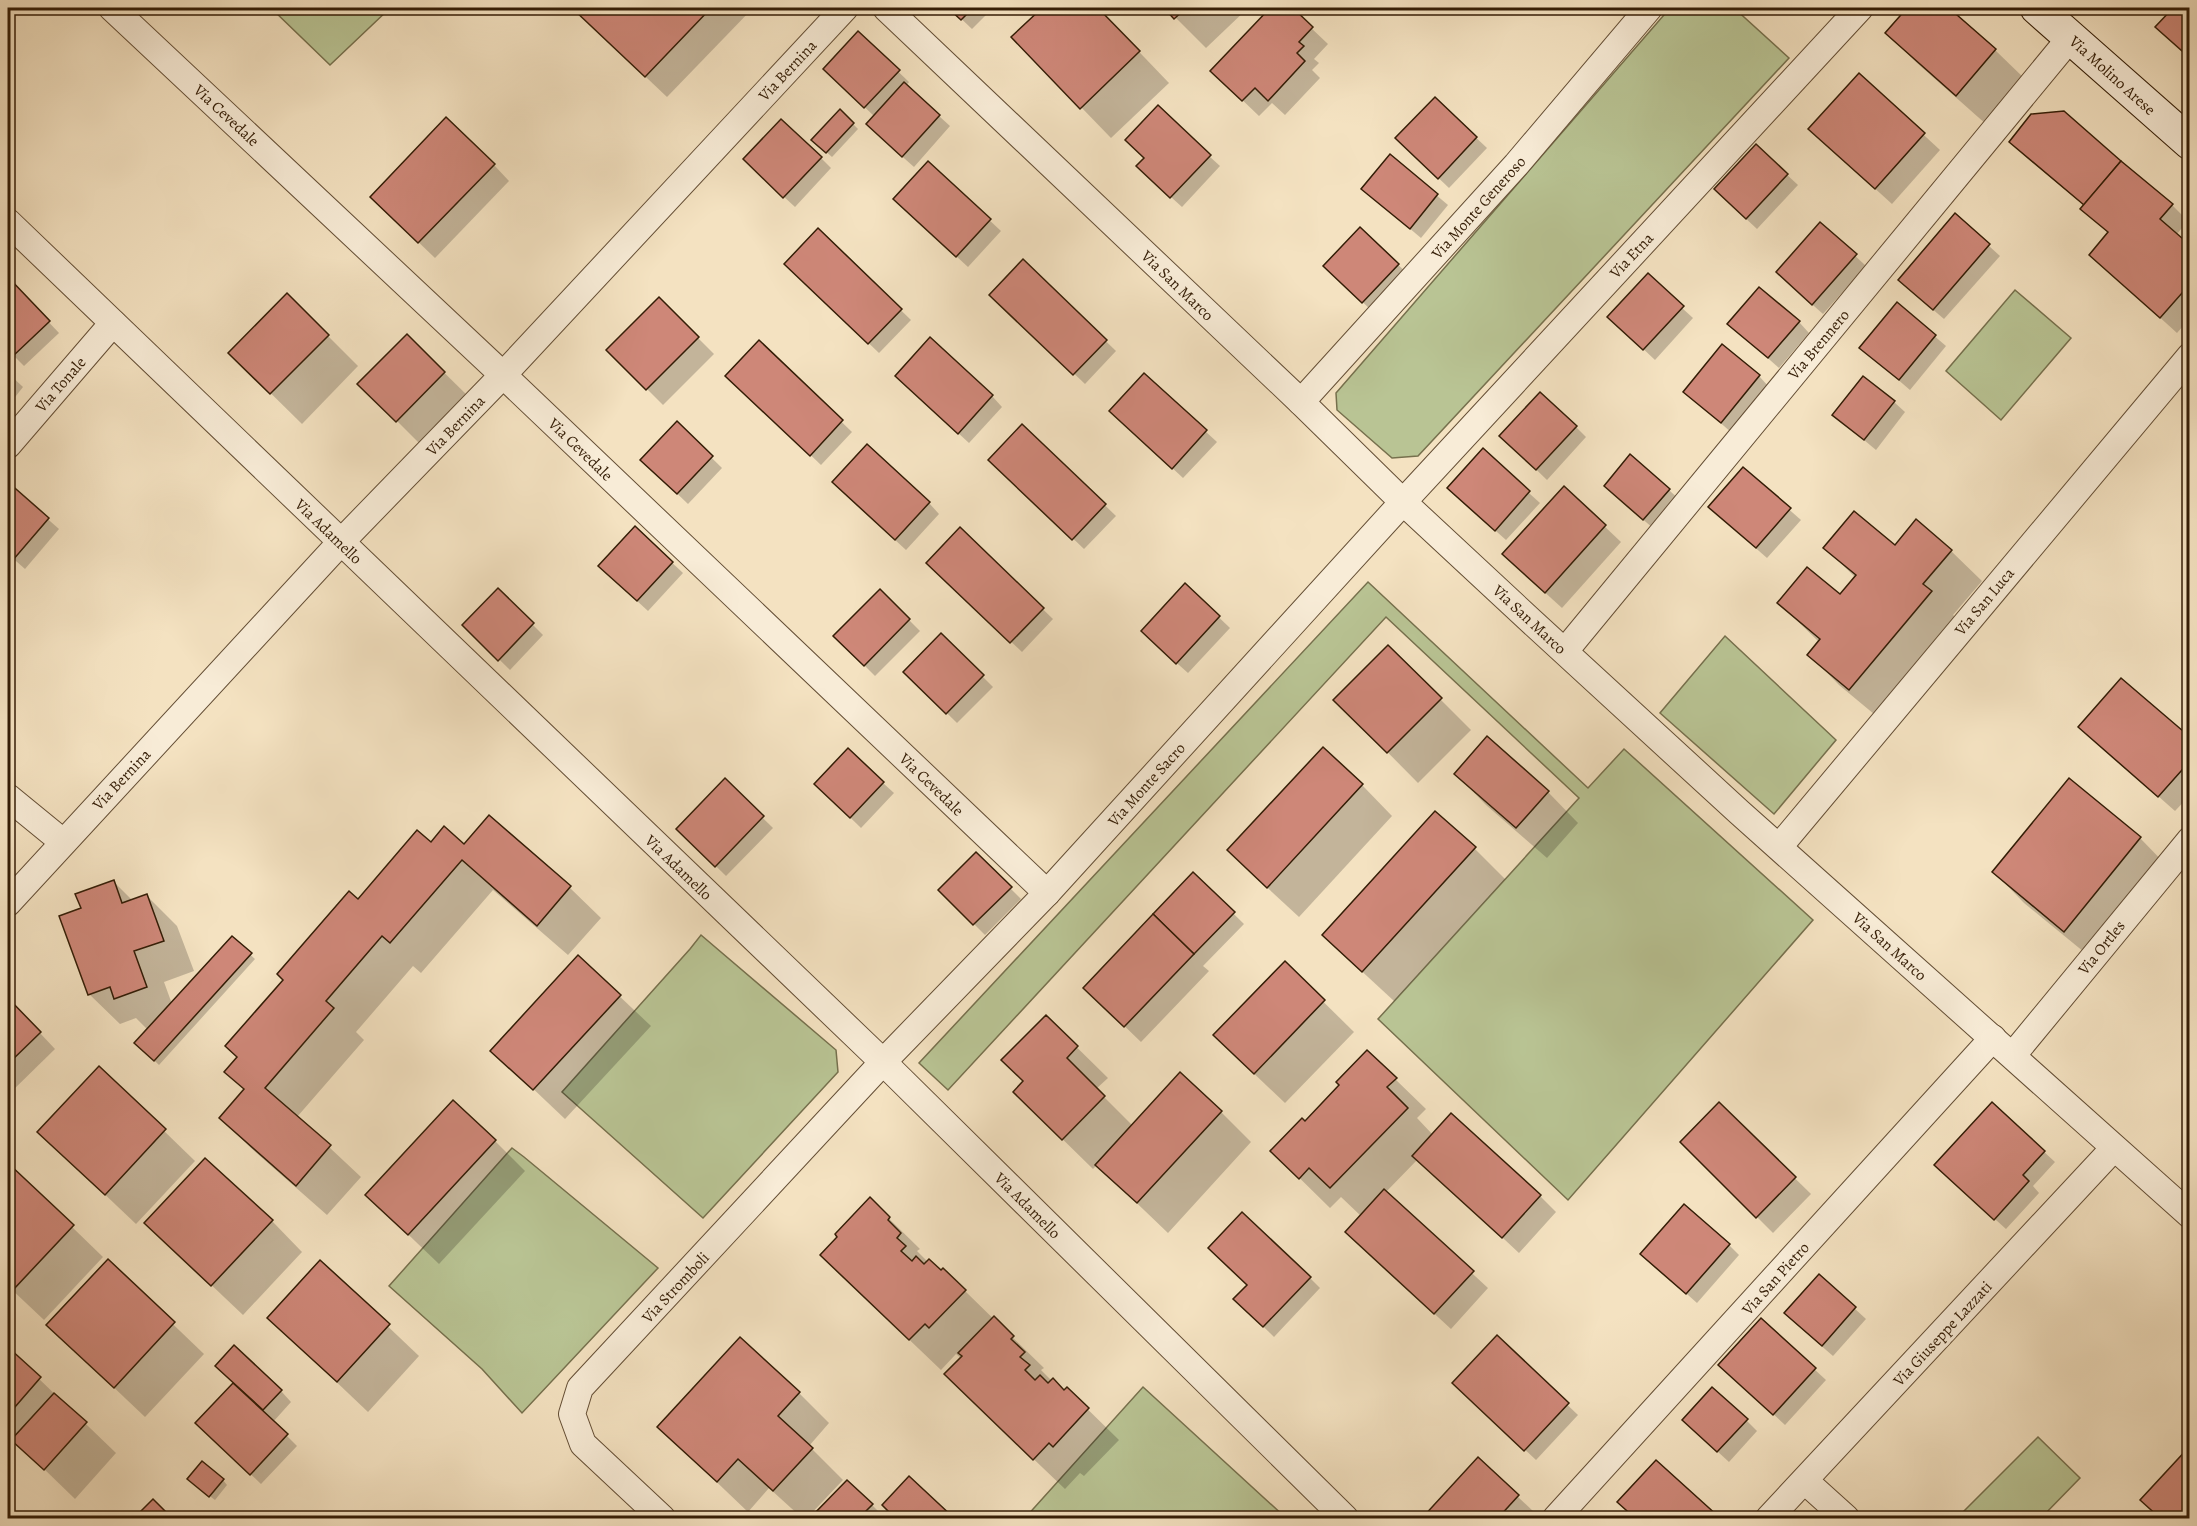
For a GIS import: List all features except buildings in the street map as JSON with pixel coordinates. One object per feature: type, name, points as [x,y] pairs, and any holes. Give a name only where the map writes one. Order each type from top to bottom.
[{"type":"street","name":"Via Cevedale","points":[[112,8],[503,375],[1047,893]]},
{"type":"street","name":"Via Bernina","points":[[8,903],[341,542],[503,375],[845,8]]},
{"type":"street","name":"Via San Marco","points":[[886,8],[1403,501],[1565,651],[1779,847],[2190,1215]]},
{"type":"street","name":"Via Monte Generoso","points":[[1301,402],[1516,165],[1648,8]]},
{"type":"street","name":"Via Etna","points":[[1403,501],[1860,8]]},
{"type":"street","name":"Via Molino Arese","points":[[2037,8],[2190,143]]},
{"type":"street","name":"Via Brennero","points":[[1565,651],[2071,37]]},
{"type":"street","name":"Via Adamello","points":[[8,222],[883,1062],[1345,1518]]},
{"type":"street","name":"Via Tonale","points":[[8,445],[113,323]]},
{"type":"street","name":"Via San Luca","points":[[1779,847],[2190,356]]},
{"type":"street","name":"Via Monte Sacro","points":[[883,1062],[1047,893],[1403,501]]},
{"type":"street","points":[[8,797],[63,842]]},
{"type":"street","name":"Via Ortles","points":[[2013,1055],[2190,840]]},
{"type":"street","name":"Via San Pietro","points":[[1556,1518],[1993,1038]]},
{"type":"street","name":"Via Stromboli","points":[[662,1518],[583,1444],[572,1414],[580,1389],[883,1062]]},
{"type":"street","name":"Via Giuseppe Lazzati","points":[[1769,1518],[2114,1148]]},
{"type":"street","points":[[1805,1481],[1846,1518]]},
{"type":"green space","points":[[271,8],[390,8],[330,65]]},
{"type":"green space","points":[[1670,8],[1734,8],[1789,58],[1418,456],[1392,458],[1337,410],[1336,393]]},
{"type":"green space","points":[[2015,290],[2071,338],[2001,420],[1946,371]]},
{"type":"green space","points":[[1368,582],[1588,788],[1624,749],[1813,920],[1568,1200],[1378,1019],[1579,798],[1386,617],[948,1090],[919,1063]]},
{"type":"green space","points":[[1725,636],[1836,740],[1774,814],[1660,713]]},
{"type":"green space","points":[[701,935],[836,1050],[838,1072],[703,1218],[562,1092]]},
{"type":"green space","points":[[512,1148],[658,1268],[522,1413],[482,1369],[389,1286]]},
{"type":"green space","points":[[1143,1387],[1286,1518],[1025,1518]]},
{"type":"green space","points":[[2038,1437],[2080,1478],[2041,1518],[1957,1518]]}]
